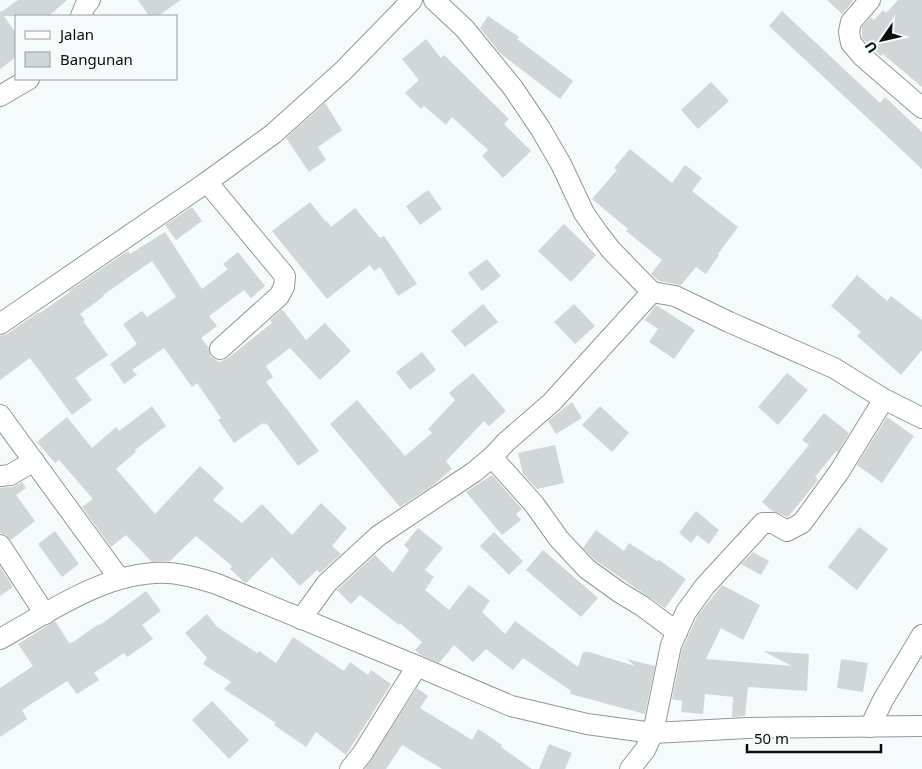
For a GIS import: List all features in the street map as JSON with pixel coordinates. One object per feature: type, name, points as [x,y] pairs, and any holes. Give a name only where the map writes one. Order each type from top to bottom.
[{"type":"street","points":[[81,15],[90,0]]},
{"type":"street","points":[[0,324],[207,182],[273,134],[343,71],[412,0]]},
{"type":"street","points":[[434,0],[465,29],[513,88],[561,164],[584,213],[598,234],[652,292],[675,296],[729,322],[800,352],[834,368],[884,399],[922,418]]},
{"type":"street","points":[[870,0],[851,22],[849,32],[851,43],[922,108]]},
{"type":"street","points":[[0,96],[27,80]]},
{"type":"street","points":[[207,182],[284,276],[284,287],[279,296],[220,349]]},
{"type":"street","points":[[301,619],[327,583],[365,547],[378,536],[474,472],[552,402],[652,292]]},
{"type":"street","points":[[630,769],[645,750],[654,733],[671,645],[686,612],[705,586],[763,523],[768,522],[787,531],[802,523],[839,472],[884,399]]},
{"type":"street","points":[[0,415],[119,578]]},
{"type":"street","points":[[492,457],[534,504],[559,539],[587,569],[677,632]]},
{"type":"street","points":[[0,476],[10,475],[34,461]]},
{"type":"street","points":[[0,546],[45,614]]},
{"type":"street","points":[[0,639],[100,585],[119,578],[147,573],[169,573],[217,584],[511,706],[587,724],[654,733],[747,728],[922,726]]},
{"type":"street","points":[[870,727],[888,691],[922,635]]},
{"type":"street","points":[[350,769],[362,754],[418,666]]},
{"type":"building","points":[[18,0],[67,0],[50,15],[4,16],[15,32],[15,58],[0,69],[0,10],[1,12]]},
{"type":"building","points":[[138,0],[181,0],[159,15],[148,15]]},
{"type":"building","points":[[827,0],[852,0],[853,1],[842,14]]},
{"type":"building","points":[[898,0],[922,0],[922,87],[883,54],[881,56],[862,38],[862,27],[871,17],[874,20],[883,10],[886,13]]},
{"type":"building","points":[[782,11],[880,103],[885,97],[922,132],[922,169],[769,26]]},
{"type":"building","points":[[488,16],[519,37],[517,39],[573,81],[560,99],[500,53],[480,28]]},
{"type":"building","points":[[426,39],[441,58],[444,55],[509,119],[504,124],[531,151],[503,178],[482,156],[488,150],[452,117],[446,125],[424,106],[421,109],[405,93],[419,80],[402,59]]},
{"type":"building","points":[[711,82],[729,101],[698,129],[681,110]]},
{"type":"building","points":[[325,103],[342,130],[318,147],[326,160],[309,172],[286,138]]},
{"type":"building","points":[[630,149],[672,183],[685,165],[702,178],[692,191],[738,227],[706,274],[696,267],[681,285],[659,281],[651,274],[662,260],[626,231],[628,229],[592,199],[617,170],[614,168]]},
{"type":"building","points":[[428,190],[442,209],[420,225],[406,206]]},
{"type":"building","points":[[310,202],[331,227],[355,208],[380,238],[384,236],[417,284],[398,296],[380,267],[374,271],[370,265],[327,299],[272,231]]},
{"type":"building","points":[[192,207],[202,221],[176,240],[165,225]]},
{"type":"building","points":[[564,224],[596,255],[571,282],[538,251]]},
{"type":"building","points":[[165,232],[202,289],[228,269],[223,264],[238,252],[265,286],[251,298],[244,290],[209,316],[217,326],[201,338],[209,348],[211,357],[219,362],[228,358],[272,323],[270,320],[282,309],[306,340],[325,323],[351,351],[320,380],[290,348],[266,366],[273,377],[266,382],[319,451],[298,466],[266,423],[264,425],[263,423],[234,443],[218,420],[221,418],[197,383],[192,387],[164,348],[132,370],[137,375],[124,384],[110,364],[137,344],[123,324],[142,311],[147,317],[176,297],[152,261],[103,295],[80,314],[108,355],[75,378],[92,400],[72,415],[30,358],[0,380],[0,336],[7,334],[40,313],[128,251],[130,254]]},
{"type":"building","points":[[487,259],[501,276],[482,291],[468,273]]},
{"type":"building","points":[[857,275],[887,301],[891,296],[922,320],[922,350],[901,375],[857,336],[861,332],[831,306]]},
{"type":"building","points":[[483,304],[498,322],[465,347],[451,331]]},
{"type":"building","points":[[574,304],[595,326],[575,344],[554,322]]},
{"type":"building","points":[[656,305],[695,330],[674,359],[649,342],[658,329],[645,320]]},
{"type":"building","points":[[422,352],[436,370],[410,390],[396,372]]},
{"type":"building","points":[[473,373],[506,411],[489,426],[484,421],[446,461],[452,469],[432,486],[400,507],[330,424],[357,400],[405,456],[432,433],[428,429],[455,400],[449,393]]},
{"type":"building","points":[[787,373],[808,390],[778,425],[758,407]]},
{"type":"building","points":[[572,402],[582,418],[556,434],[548,421]]},
{"type":"building","points":[[152,406],[166,426],[135,450],[136,452],[116,469],[155,514],[200,466],[224,488],[213,500],[242,523],[262,504],[292,535],[321,503],[347,528],[332,546],[341,554],[320,573],[317,570],[300,586],[272,557],[246,583],[230,569],[232,566],[196,536],[170,561],[152,562],[126,535],[111,547],[82,507],[93,499],[59,460],[55,463],[37,442],[67,417],[92,448],[116,427],[119,431]]},
{"type":"building","points":[[600,406],[629,433],[612,452],[582,425]]},
{"type":"building","points":[[824,413],[849,433],[838,452],[836,451],[815,477],[818,480],[788,517],[772,511],[762,502],[809,445],[802,440]]},
{"type":"building","points":[[887,417],[914,436],[882,483],[857,465]]},
{"type":"building","points":[[555,445],[564,483],[537,489],[523,474],[518,453]]},
{"type":"building","points":[[492,475],[522,509],[516,514],[521,520],[502,535],[466,492]]},
{"type":"building","points":[[22,482],[26,488],[16,495],[35,521],[11,540],[6,535],[0,533],[0,488],[12,487]]},
{"type":"building","points":[[696,511],[719,530],[709,544],[697,535],[691,543],[679,533]]},
{"type":"building","points":[[859,527],[888,549],[857,590],[828,567]]},
{"type":"building","points":[[418,528],[443,548],[425,570],[434,577],[425,590],[449,610],[469,585],[490,601],[482,612],[505,634],[515,621],[578,667],[583,652],[589,652],[635,666],[627,659],[655,666],[645,714],[570,694],[571,691],[523,658],[513,670],[486,649],[473,662],[454,645],[439,663],[421,655],[415,650],[422,642],[400,623],[399,625],[360,595],[351,604],[337,590],[375,555],[393,573],[409,550],[404,545]]},
{"type":"building","points":[[596,530],[624,551],[629,543],[657,561],[659,560],[686,579],[665,608],[595,560],[583,548]]},
{"type":"building","points":[[55,531],[79,564],[62,577],[38,544]]},
{"type":"building","points":[[494,532],[523,561],[509,575],[480,546]]},
{"type":"building","points":[[543,550],[598,598],[581,617],[526,570]]},
{"type":"building","points":[[753,552],[769,561],[761,575],[741,564]]},
{"type":"building","points":[[0,567],[13,587],[0,596]]},
{"type":"building","points":[[722,585],[760,605],[743,640],[721,628],[706,659],[792,666],[763,651],[809,654],[807,691],[748,687],[745,716],[732,717],[733,697],[705,694],[703,714],[681,712],[682,701],[672,699],[682,649],[698,615]]},
{"type":"building","points":[[146,591],[161,611],[142,625],[153,639],[127,657],[124,653],[94,673],[99,680],[77,694],[67,681],[22,710],[27,719],[0,737],[0,688],[33,666],[18,644],[55,621],[69,643],[73,642],[100,625]]},
{"type":"building","points":[[207,614],[217,627],[276,663],[293,637],[344,671],[350,662],[368,675],[371,670],[391,684],[346,755],[316,732],[306,747],[274,725],[276,723],[224,689],[231,682],[203,664],[207,658],[185,633]]},
{"type":"building","points":[[841,659],[868,663],[863,692],[837,688]]},
{"type":"building","points":[[417,688],[428,696],[420,708],[472,740],[478,729],[532,769],[442,769],[402,745],[386,769],[365,769]]},
{"type":"building","points":[[212,701],[249,740],[229,759],[192,720]]},
{"type":"building","points":[[549,744],[572,753],[565,769],[539,769]]}]
